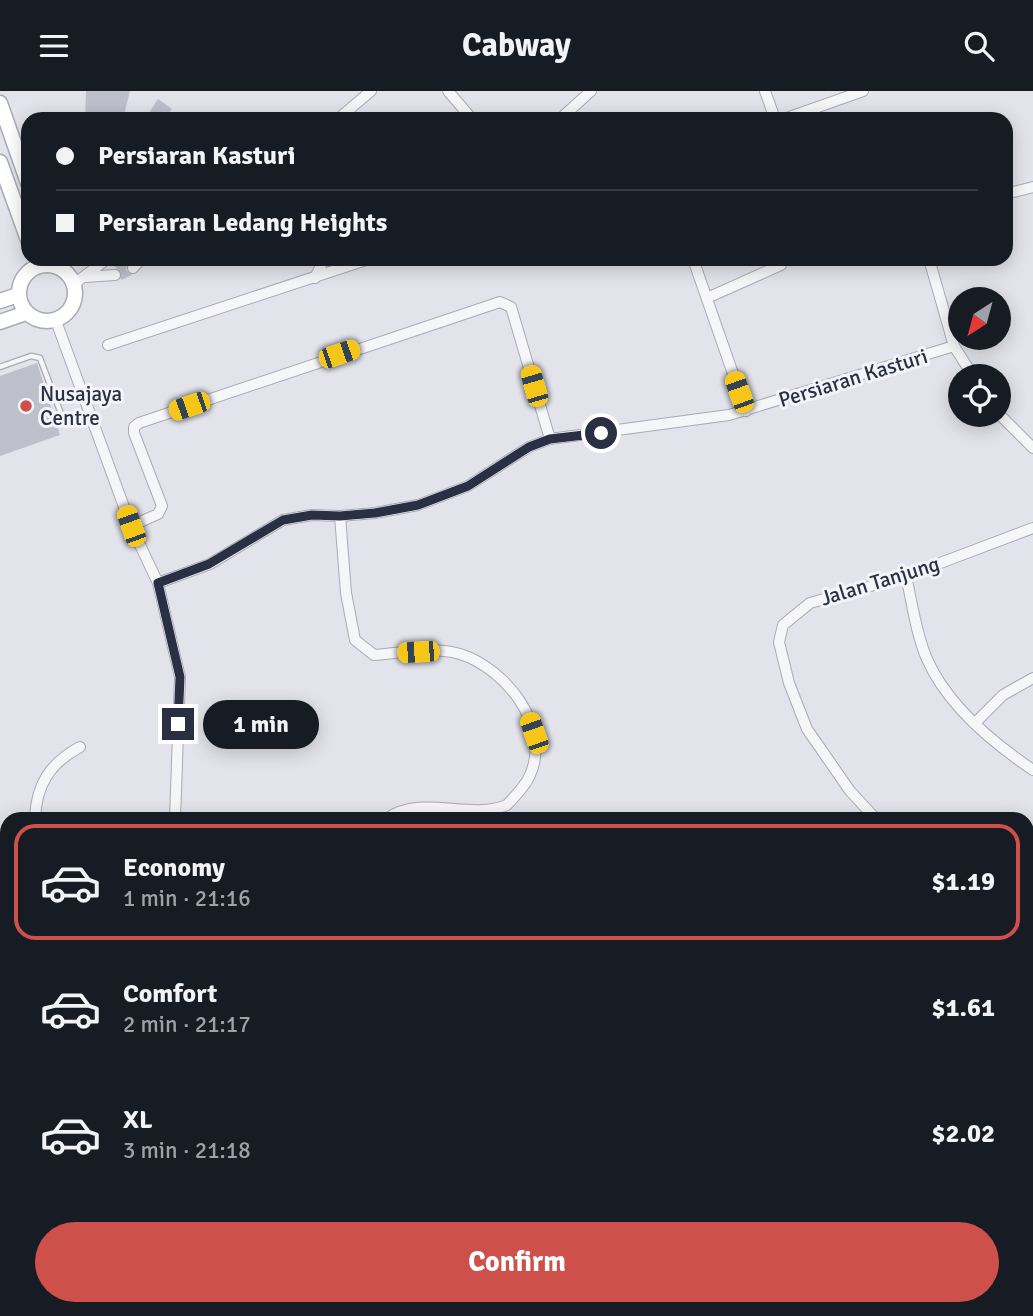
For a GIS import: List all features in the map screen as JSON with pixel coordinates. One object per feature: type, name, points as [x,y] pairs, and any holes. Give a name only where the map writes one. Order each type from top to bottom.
[{"type":"street","points":[[346,112],[370,91]]},
{"type":"street","points":[[448,91],[466,112]]},
{"type":"street","points":[[568,112],[591,91]]},
{"type":"street","points":[[765,91],[772,112]]},
{"type":"street","points":[[804,112],[863,91]]},
{"type":"street","points":[[0,103],[21,163]]},
{"type":"street","points":[[0,162],[21,220]]},
{"type":"street","points":[[1013,192],[1033,187]]},
{"type":"street","points":[[33,266],[23,278],[18,296],[26,313],[40,321],[56,321],[73,306],[79,280],[94,266]]},
{"type":"street","points":[[60,266],[79,280],[114,272]]},
{"type":"street","points":[[79,280],[98,266]]},
{"type":"street","points":[[315,278],[321,266]]},
{"type":"street","points":[[108,345],[349,266]]},
{"type":"street","points":[[696,266],[746,411]]},
{"type":"street","points":[[707,298],[779,266]]},
{"type":"street","points":[[931,266],[948,325]]},
{"type":"street","points":[[0,302],[18,296]]},
{"type":"street","points":[[131,526],[158,514],[162,506],[134,433],[136,424],[500,302],[511,307],[550,439]]},
{"type":"street","points":[[0,322],[26,313]]},
{"type":"street","points":[[56,321],[131,526],[158,583],[180,677],[175,812]]},
{"type":"street","name":"Persiaran Kasturi","points":[[158,583],[209,564],[283,520],[312,515],[340,516],[418,505],[468,486],[529,447],[550,439],[746,411],[948,348]]},
{"type":"street","points":[[1011,426],[1033,448]]},
{"type":"street","points":[[340,516],[346,593],[355,640],[374,655],[440,651],[475,660],[513,691],[525,709],[534,733],[531,774],[507,804],[474,811],[425,806],[406,807],[398,812]]},
{"type":"street","name":"Jalan Tanjung","points":[[870,812],[850,791],[807,729],[789,683],[779,642],[783,625],[810,603],[906,576],[1033,528]]},
{"type":"street","points":[[906,576],[927,659],[951,696],[1002,750],[1033,770]]},
{"type":"street","points":[[976,722],[1005,693],[1033,678]]},
{"type":"street","points":[[35,812],[44,777],[62,757],[80,747]]},
{"type":"lane","points":[[0,367],[31,356],[40,358],[64,419]]},
{"type":"building","points":[[86,91],[130,91],[125,112],[85,112]]},
{"type":"building","points":[[158,99],[172,109],[170,112],[150,112]]},
{"type":"building","points":[[114,266],[127,266],[126,270],[132,275],[121,280],[121,271]]},
{"type":"building","name":"Nusajaya Centre","points":[[37,363],[60,435],[0,456],[0,376]]},
{"type":"waterway","points":[[700,1316],[765,1316]]},
{"type":"tunnel","points":[[115,275],[133,268]]},
{"type":"place","name":"Nusajaya Centre","points":[[26,406]]},
{"type":"route","points":[[178,724],[180,677],[158,583],[209,564],[283,520],[312,515],[375,513],[418,505],[468,486],[529,447],[550,439],[601,433]]}]
